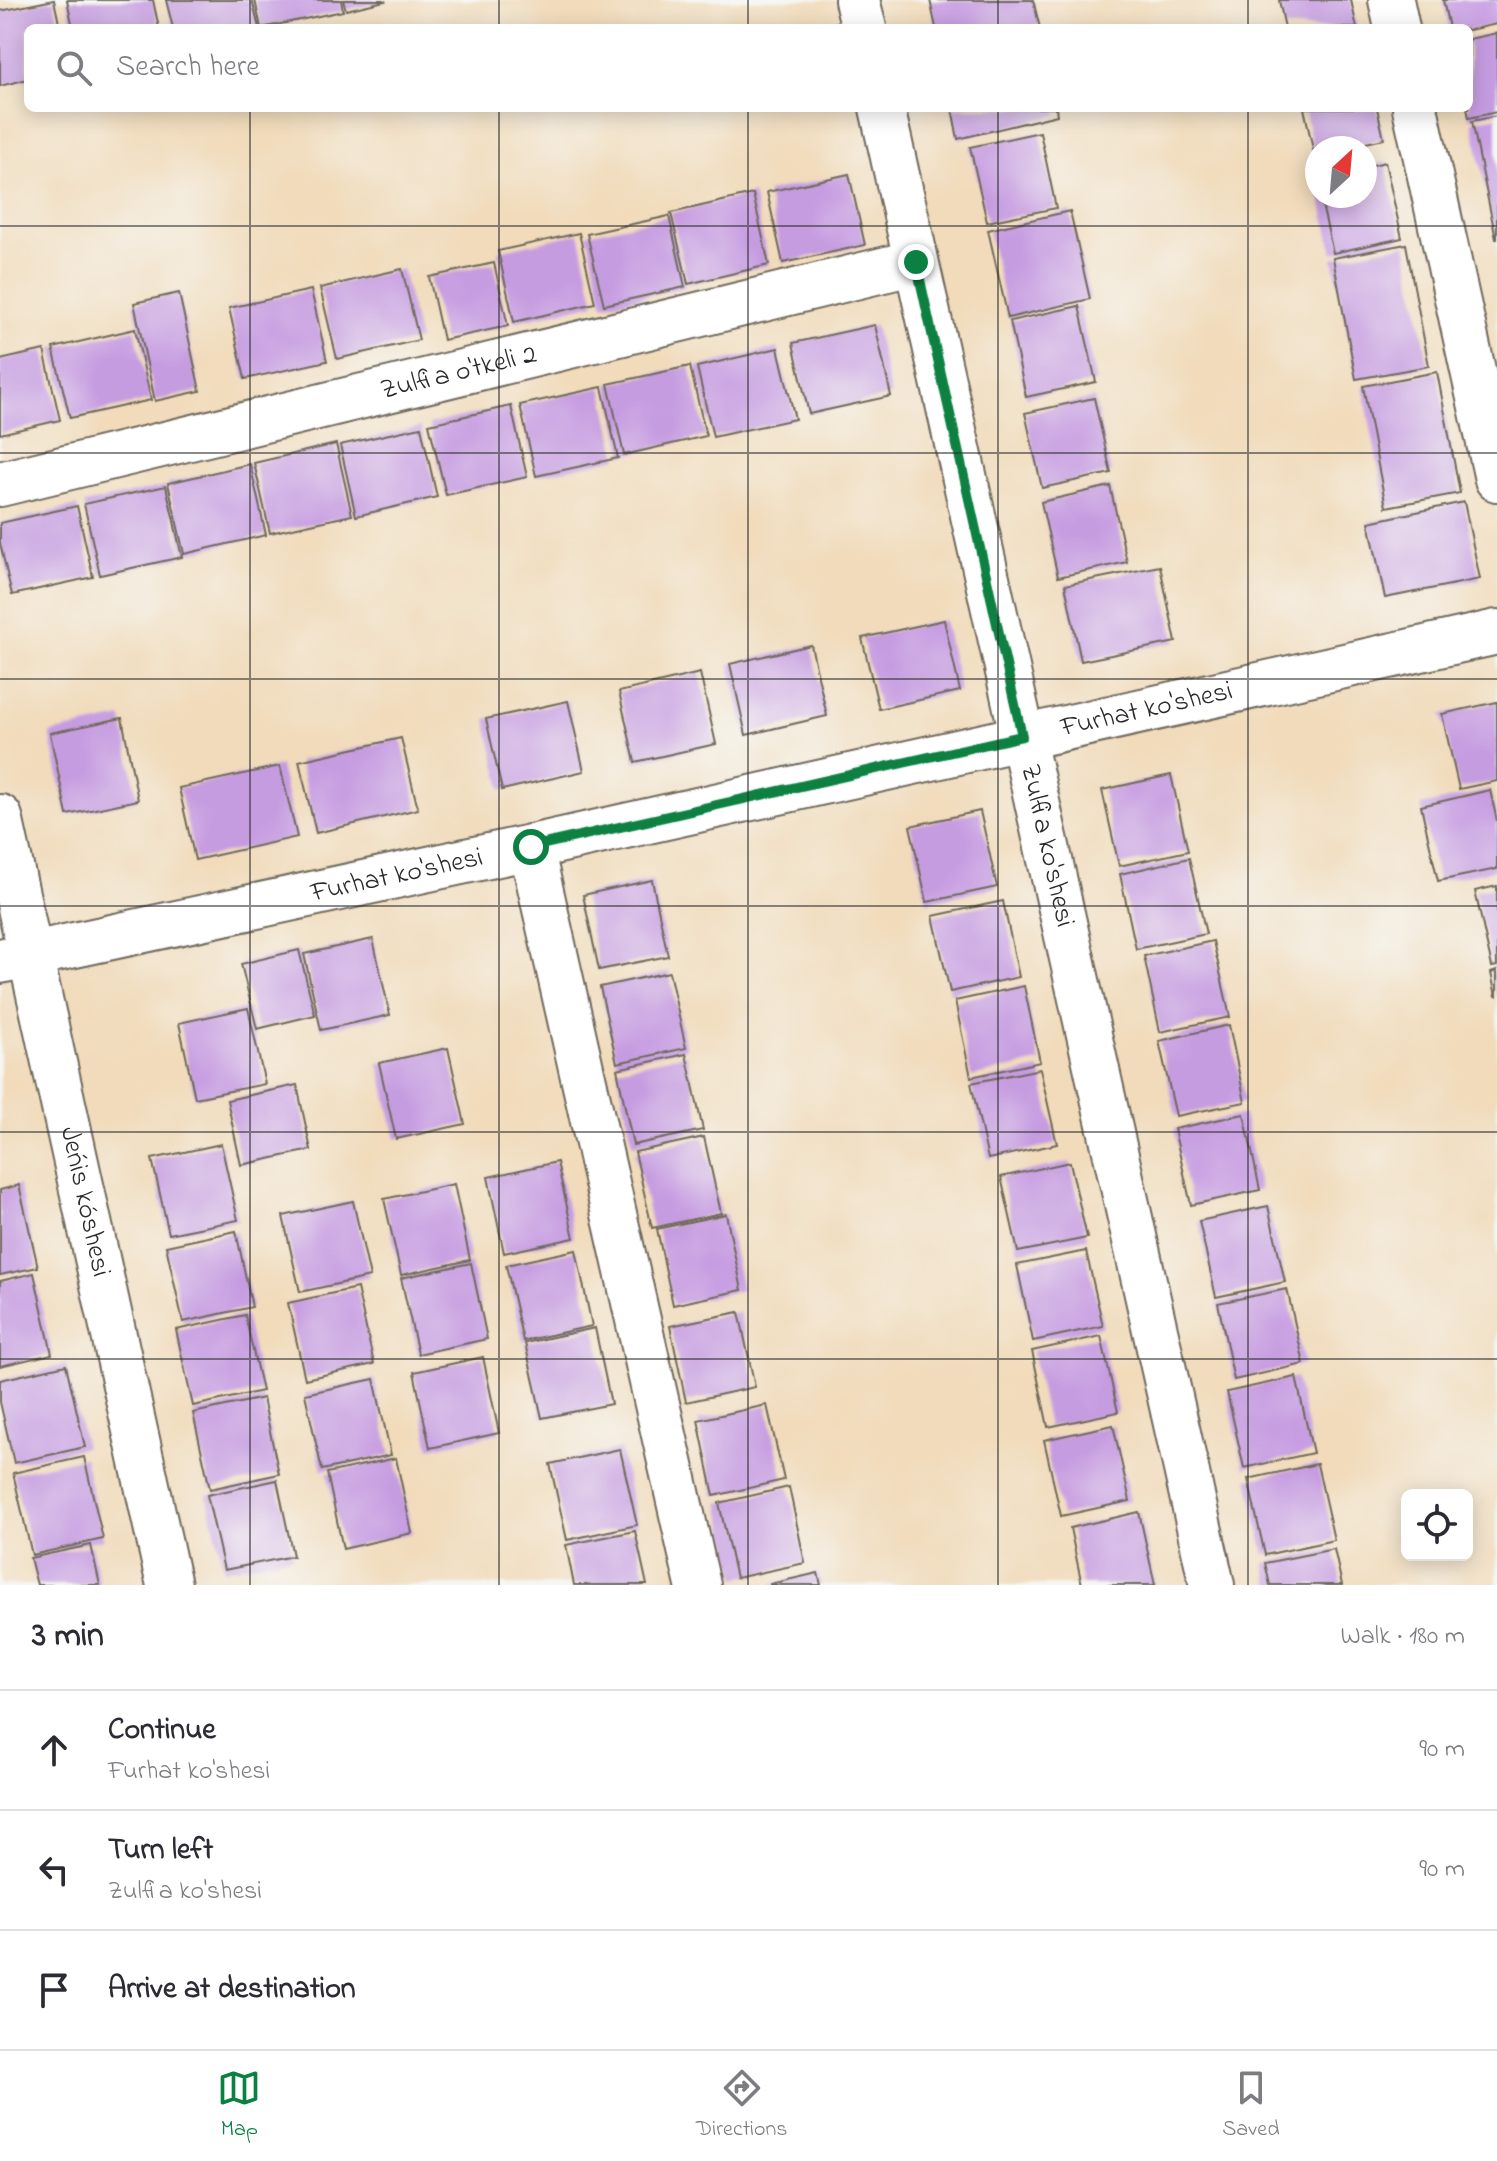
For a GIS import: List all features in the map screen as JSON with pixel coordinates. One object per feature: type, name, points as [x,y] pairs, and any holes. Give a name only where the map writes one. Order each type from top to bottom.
[{"type":"street","points":[[857,0],[863,24]]},
{"type":"street","points":[[1391,0],[1396,24]]},
{"type":"street","name":"Zulfia ko'shesi","points":[[883,112],[1212,1585]]},
{"type":"street","points":[[1416,112],[1497,479]]},
{"type":"street","name":"Zulfia o'tkeli 2","points":[[0,484],[916,262]]},
{"type":"street","name":"Furhat ko'shesi","points":[[14,958],[531,847],[1497,632]]},
{"type":"street","name":"Jeńis kóshesi","points":[[0,817],[14,958],[169,1585]]},
{"type":"street","points":[[531,847],[698,1585]]},
{"type":"building","points":[[54,0],[59,24],[24,24],[24,80],[0,86],[0,11]]},
{"type":"building","points":[[67,0],[153,0],[158,24],[72,24]]},
{"type":"building","points":[[166,0],[252,0],[258,24],[172,24]]},
{"type":"building","points":[[255,0],[341,0],[343,11],[280,24],[260,24]]},
{"type":"building","points":[[343,0],[384,0],[385,1],[346,10]]},
{"type":"building","points":[[930,0],[1033,0],[1039,24],[935,24]]},
{"type":"building","points":[[1279,0],[1351,0],[1356,24],[1284,24]]},
{"type":"building","points":[[1443,0],[1497,0],[1497,24],[1473,29],[1473,24],[1448,24]]},
{"type":"building","points":[[1497,33],[1497,112],[1469,118],[1468,112],[1473,112],[1473,38]]},
{"type":"building","points":[[953,112],[1057,112],[1057,115],[958,139]]},
{"type":"building","points":[[1305,112],[1378,112],[1384,139],[1377,141],[1377,136],[1310,136]]},
{"type":"building","points":[[1497,116],[1497,239],[1496,239],[1472,121]]},
{"type":"building","points":[[1040,132],[1056,208],[987,222],[970,147]]},
{"type":"building","points":[[1385,162],[1402,238],[1333,253],[1323,208],[1377,208],[1377,164]]},
{"type":"building","points":[[849,174],[865,245],[783,263],[767,192]]},
{"type":"building","points":[[753,194],[769,265],[688,284],[671,213]]},
{"type":"building","points":[[1070,211],[1090,299],[1008,318],[988,230]]},
{"type":"building","points":[[669,216],[685,287],[604,305],[587,234]]},
{"type":"building","points":[[579,233],[595,303],[514,322],[498,251]]},
{"type":"building","points":[[1406,244],[1429,366],[1356,379],[1333,258]]},
{"type":"building","points":[[494,263],[508,326],[443,340],[429,277]]},
{"type":"building","points":[[402,269],[419,340],[337,359],[320,288]]},
{"type":"building","points":[[311,290],[327,361],[245,379],[229,308]]},
{"type":"building","points":[[179,293],[200,391],[155,401],[134,303]]},
{"type":"building","points":[[1079,306],[1096,382],[1026,397],[1010,321]]},
{"type":"building","points":[[875,325],[891,396],[809,414],[793,343]]},
{"type":"building","points":[[135,329],[151,400],[70,418],[53,348]]},
{"type":"building","points":[[778,348],[795,419],[713,437],[697,367]]},
{"type":"building","points":[[44,350],[60,420],[0,434],[0,360]]},
{"type":"building","points":[[690,366],[706,436],[624,455],[608,384]]},
{"type":"building","points":[[1437,372],[1460,493],[1386,507],[1363,386]]},
{"type":"building","points":[[602,387],[618,458],[536,476],[520,405]]},
{"type":"building","points":[[1094,398],[1111,473],[1042,488],[1025,413]]},
{"type":"building","points":[[511,406],[527,477],[446,495],[429,424]]},
{"type":"building","points":[[421,427],[437,497],[356,516],[340,445]]},
{"type":"building","points":[[336,444],[352,515],[270,533],[254,463]]},
{"type":"building","points":[[250,464],[266,535],[184,554],[168,483]]},
{"type":"building","points":[[166,486],[182,557],[100,575],[84,504]]},
{"type":"building","points":[[1110,486],[1127,562],[1058,577],[1041,502]]},
{"type":"building","points":[[1464,502],[1480,579],[1385,598],[1369,522]]},
{"type":"building","points":[[77,506],[93,577],[12,595],[0,543],[0,523]]},
{"type":"building","points":[[1160,566],[1176,642],[1081,661],[1065,585]]},
{"type":"building","points":[[944,620],[960,691],[879,709],[862,638]]},
{"type":"building","points":[[811,645],[827,716],[746,735],[730,664]]},
{"type":"building","points":[[700,673],[716,744],[635,762],[619,692]]},
{"type":"building","points":[[568,701],[584,771],[502,790],[486,719]]},
{"type":"building","points":[[1497,702],[1497,781],[1459,789],[1442,714]]},
{"type":"building","points":[[122,718],[138,800],[67,815],[50,733]]},
{"type":"building","points":[[401,738],[418,809],[316,833],[299,761]]},
{"type":"building","points":[[280,766],[297,837],[195,860],[179,788]]},
{"type":"building","points":[[1171,775],[1188,851],[1119,866],[1102,790]]},
{"type":"building","points":[[1490,790],[1497,821],[1497,869],[1438,881],[1421,806]]},
{"type":"building","points":[[980,811],[997,887],[927,902],[910,826]]},
{"type":"building","points":[[1189,858],[1206,934],[1136,949],[1120,874]]},
{"type":"building","points":[[652,880],[668,956],[599,970],[583,895]]},
{"type":"building","points":[[1497,886],[1497,966],[1492,967],[1475,891]]},
{"type":"building","points":[[1003,901],[1019,977],[950,992],[933,916]]},
{"type":"building","points":[[373,939],[390,1015],[321,1030],[304,954]]},
{"type":"building","points":[[1213,941],[1230,1017],[1160,1032],[1144,956]]},
{"type":"building","points":[[299,950],[315,1015],[257,1029],[241,964]]},
{"type":"building","points":[[1497,971],[1497,996],[1496,996],[1491,973]]},
{"type":"building","points":[[669,972],[686,1048],[617,1063],[600,987]]},
{"type":"building","points":[[1024,986],[1040,1062],[971,1077],[955,1001]]},
{"type":"building","points":[[248,1008],[265,1084],[195,1098],[179,1023]]},
{"type":"building","points":[[1229,1025],[1245,1102],[1176,1116],[1159,1041]]},
{"type":"building","points":[[448,1048],[465,1124],[396,1139],[379,1063]]},
{"type":"building","points":[[686,1054],[703,1130],[633,1145],[617,1069]]},
{"type":"building","points":[[1040,1069],[1057,1144],[988,1159],[971,1083]]},
{"type":"building","points":[[297,1085],[311,1150],[241,1165],[227,1100]]},
{"type":"building","points":[[1244,1114],[1260,1190],[1191,1205],[1174,1129]]},
{"type":"building","points":[[704,1137],[721,1213],[652,1228],[635,1152]]},
{"type":"building","points":[[221,1144],[238,1220],[169,1234],[152,1159]]},
{"type":"building","points":[[557,1162],[574,1238],[504,1253],[488,1177]]},
{"type":"building","points":[[1070,1162],[1087,1238],[1018,1252],[1001,1177]]},
{"type":"building","points":[[454,1184],[470,1260],[401,1275],[384,1199]]},
{"type":"building","points":[[19,1185],[38,1267],[0,1275],[0,1190]]},
{"type":"building","points":[[353,1201],[370,1277],[300,1292],[283,1216]]},
{"type":"building","points":[[1268,1206],[1285,1282],[1216,1297],[1199,1221]]},
{"type":"building","points":[[726,1214],[742,1290],[673,1305],[657,1229]]},
{"type":"building","points":[[236,1231],[252,1307],[183,1322],[166,1246]]},
{"type":"building","points":[[576,1250],[592,1326],[523,1341],[506,1265]]},
{"type":"building","points":[[1086,1251],[1103,1326],[1033,1341],[1017,1265]]},
{"type":"building","points":[[471,1263],[487,1339],[418,1354],[401,1278]]},
{"type":"building","points":[[34,1273],[52,1354],[0,1366],[0,1281]]},
{"type":"building","points":[[357,1288],[374,1364],[305,1379],[288,1303]]},
{"type":"building","points":[[1287,1289],[1304,1364],[1234,1380],[1218,1303]]},
{"type":"building","points":[[739,1312],[755,1387],[686,1402],[670,1326]]},
{"type":"building","points":[[245,1315],[262,1391],[193,1406],[176,1330]]},
{"type":"building","points":[[595,1328],[611,1404],[542,1418],[525,1343]]},
{"type":"building","points":[[1101,1336],[1118,1412],[1048,1427],[1032,1351]]},
{"type":"building","points":[[483,1357],[499,1433],[430,1448],[414,1372]]},
{"type":"building","points":[[66,1365],[85,1447],[14,1463],[0,1402],[0,1380]]},
{"type":"building","points":[[1296,1377],[1313,1453],[1244,1468],[1227,1392]]},
{"type":"building","points":[[374,1379],[391,1455],[322,1470],[305,1394]]},
{"type":"building","points":[[263,1398],[279,1474],[210,1489],[193,1413]]},
{"type":"building","points":[[767,1405],[784,1480],[714,1496],[698,1420]]},
{"type":"building","points":[[1113,1425],[1130,1501],[1061,1516],[1044,1440]]},
{"type":"building","points":[[620,1449],[637,1525],[567,1540],[550,1464]]},
{"type":"building","points":[[84,1457],[103,1539],[32,1555],[13,1473]]},
{"type":"building","points":[[396,1458],[412,1533],[343,1549],[327,1473]]},
{"type":"building","points":[[1317,1464],[1334,1540],[1265,1555],[1248,1479]]},
{"type":"building","points":[[277,1480],[293,1556],[224,1570],[207,1495]]},
{"type":"building","points":[[789,1487],[805,1563],[736,1578],[719,1503]]},
{"type":"building","points":[[1139,1512],[1155,1585],[1082,1585],[1070,1528]]},
{"type":"building","points":[[635,1531],[647,1585],[574,1585],[566,1545]]},
{"type":"building","points":[[91,1545],[100,1585],[37,1585],[30,1558]]},
{"type":"building","points":[[1334,1549],[1342,1585],[1270,1585],[1265,1563]]},
{"type":"building","points":[[818,1573],[821,1585],[770,1585],[770,1584]]},
{"type":"route","points":[[531,847],[1022,736],[916,262]]}]
